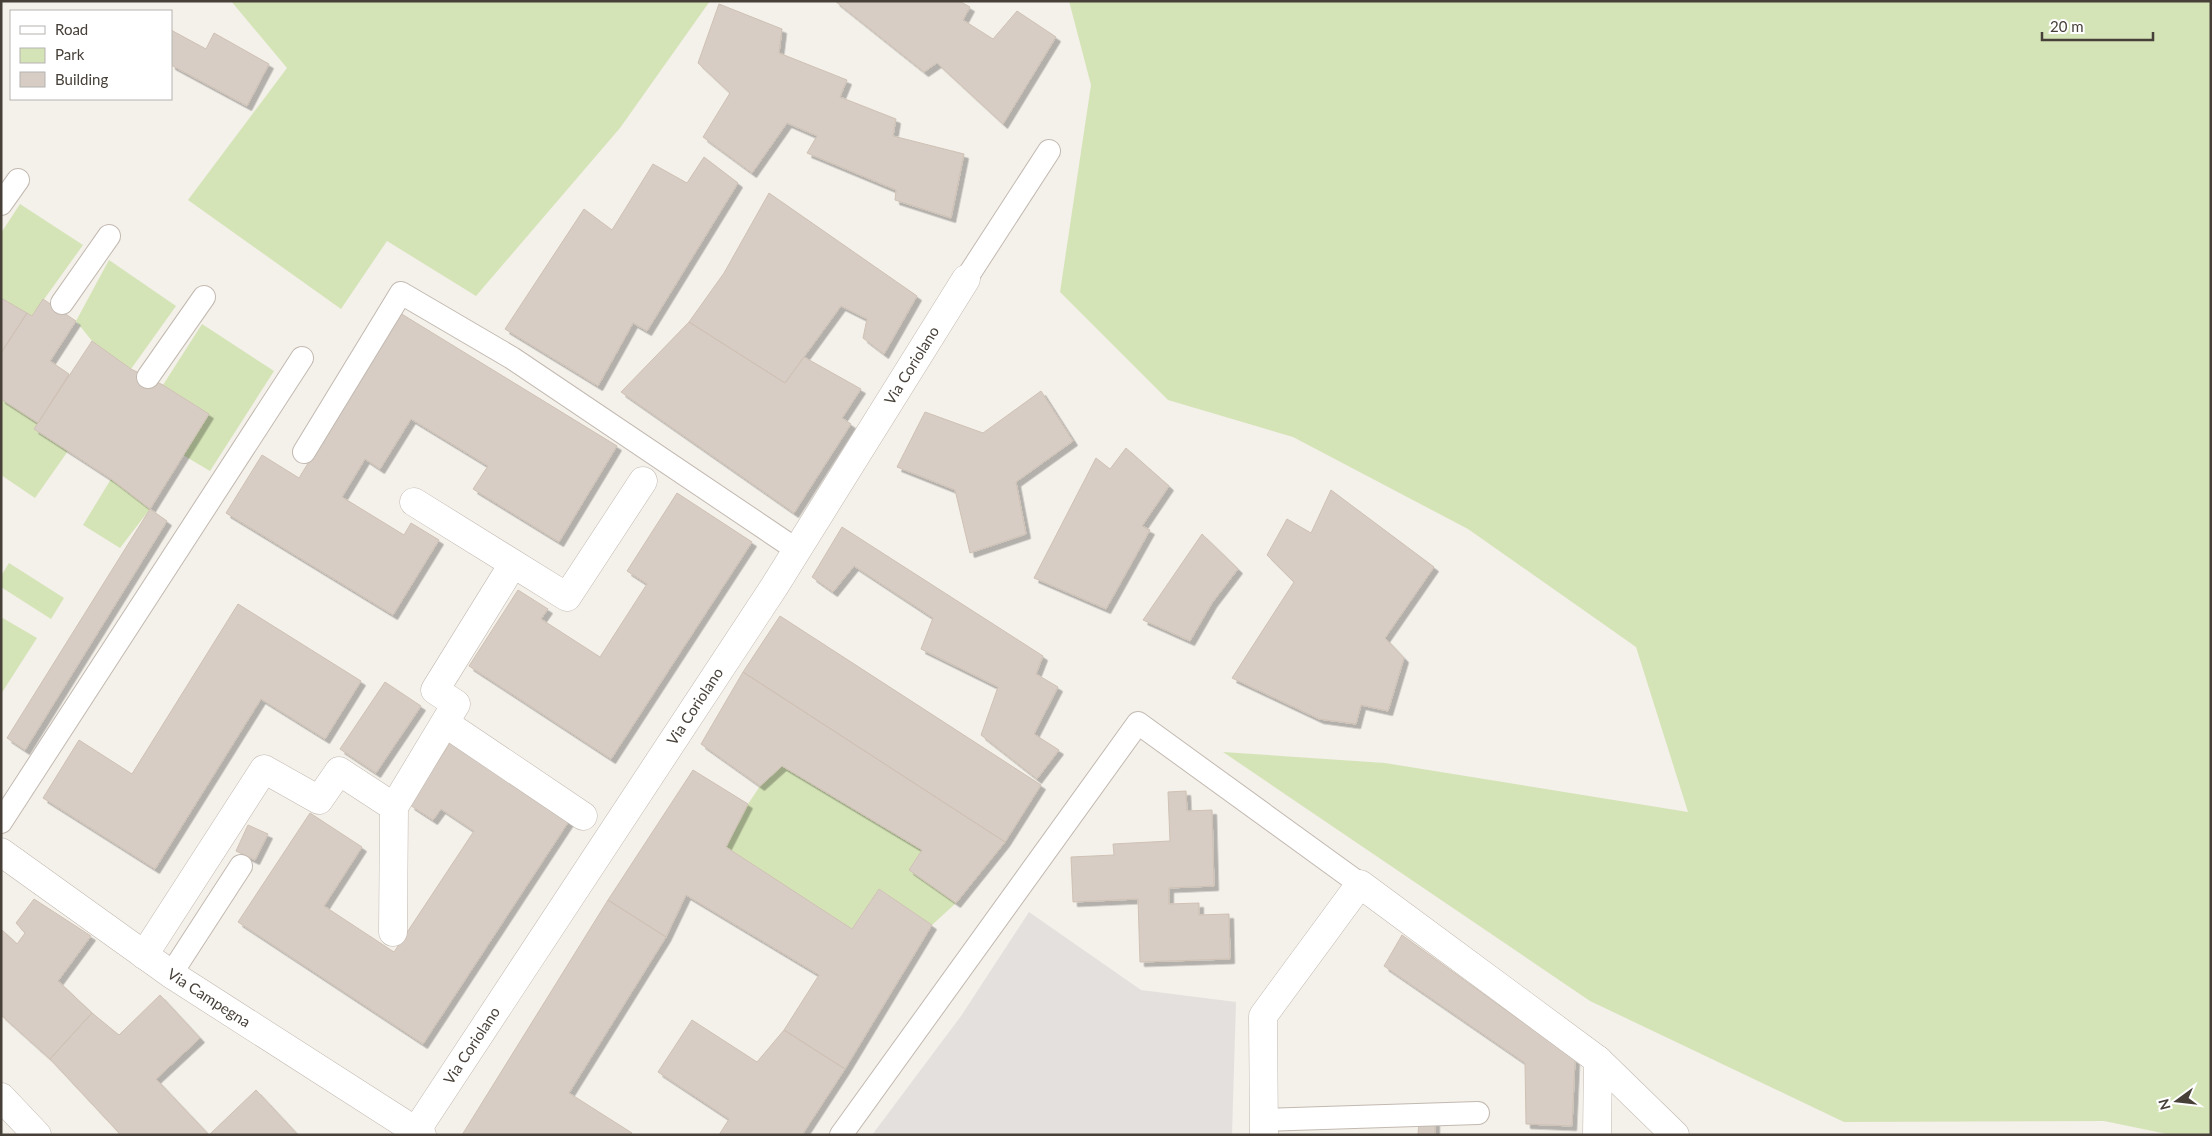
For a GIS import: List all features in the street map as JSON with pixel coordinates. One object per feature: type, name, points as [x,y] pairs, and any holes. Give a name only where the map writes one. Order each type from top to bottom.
[{"type":"street","name":"Via Coriolano","points":[[419,1133],[797,550],[966,279]]},
{"type":"street","points":[[414,502],[567,597],[643,481]]},
{"type":"street","points":[[393,932],[394,807],[456,704],[435,690],[513,564]]},
{"type":"street","points":[[445,723],[583,816]]},
{"type":"street","points":[[144,955],[264,769],[319,800],[338,771],[394,807]]},
{"type":"street","name":"Via Campegna","points":[[1,852],[171,974],[419,1133]]},
{"type":"street","points":[[1264,1128],[1263,1016],[1360,884],[1598,1060],[1675,1135]]},
{"type":"street","points":[[1597,1135],[1598,1060]]},
{"type":"street","points":[[1,1097],[37,1135]]},
{"type":"lane","points":[[966,279],[1049,151]]},
{"type":"lane","points":[[1,204],[18,180]]},
{"type":"lane","points":[[62,303],[109,236]]},
{"type":"lane","points":[[304,452],[401,293],[512,358],[797,550]]},
{"type":"lane","points":[[148,378],[204,296]]},
{"type":"lane","points":[[1,822],[302,358]]},
{"type":"lane","points":[[841,1135],[1138,723],[1360,884]]},
{"type":"lane","points":[[171,974],[241,866]]},
{"type":"lane","points":[[1264,1128],[1478,1113]]},
{"type":"green space","points":[[231,1],[710,1],[620,128],[476,296],[387,241],[341,309],[188,200],[287,68]]},
{"type":"green space","points":[[1069,1],[2211,1],[2211,1135],[2172,1135],[2104,1121],[1844,1122],[1590,1001],[1223,752],[1385,763],[1688,812],[1636,647],[1468,529],[1293,437],[1168,400],[1060,292],[1091,85]]},
{"type":"green space","points":[[20,204],[83,245],[32,316],[1,298],[1,233]]},
{"type":"green space","points":[[109,260],[176,306],[131,369],[92,341],[76,321]]},
{"type":"green space","points":[[202,324],[274,371],[210,471],[183,455],[209,414],[163,385]]},
{"type":"green space","points":[[1,399],[38,423],[34,429],[68,451],[35,498],[1,475]]},
{"type":"green space","points":[[111,479],[150,509],[120,548],[83,525]]},
{"type":"green space","points":[[9,563],[64,598],[51,619],[1,587],[1,576]]},
{"type":"green space","points":[[1,617],[37,638],[1,694]]},
{"type":"green space","points":[[782,766],[922,850],[910,870],[956,903],[932,925],[879,889],[852,929],[726,847],[748,804],[760,786]]},
{"type":"shaded area","points":[[1029,912],[1141,990],[1236,1002],[1232,1135],[872,1135],[961,1016]]},
{"type":"building","points":[[835,1],[959,1],[970,7],[963,20],[993,39],[1017,11],[1056,37],[1003,124],[937,63],[924,72]]},
{"type":"building","points":[[719,4],[782,29],[779,53],[847,80],[840,97],[896,119],[893,136],[964,154],[951,218],[895,200],[896,190],[807,153],[817,136],[787,123],[752,173],[703,137],[730,93],[698,63]]},
{"type":"building","points":[[172,31],[206,49],[214,33],[269,64],[247,106],[172,66]]},
{"type":"building","points":[[704,157],[738,183],[647,331],[633,323],[598,386],[505,329],[584,209],[612,230],[653,164],[687,183]]},
{"type":"building","points":[[769,193],[917,296],[884,354],[863,338],[867,319],[841,306],[785,383],[689,322],[724,273]]},
{"type":"building","points":[[1,298],[27,313],[1,353]]},
{"type":"building","points":[[43,299],[76,321],[50,361],[69,374],[38,423],[1,399],[1,353],[27,313],[32,316]]},
{"type":"building","points":[[400,313],[617,446],[559,542],[473,489],[488,466],[411,419],[380,469],[365,459],[342,497],[404,535],[411,523],[439,540],[393,615],[226,513],[262,455],[299,478]]},
{"type":"building","points":[[689,322],[785,383],[804,357],[861,389],[842,418],[851,424],[794,513],[621,392]]},
{"type":"building","points":[[92,341],[131,369],[163,385],[209,414],[150,509],[111,479],[34,429]]},
{"type":"building","points":[[1041,391],[1073,441],[1016,482],[1026,534],[970,553],[955,490],[897,467],[925,412],[983,433]]},
{"type":"building","points":[[1126,448],[1169,486],[1142,526],[1150,530],[1106,609],[1034,578],[1096,458],[1110,469]]},
{"type":"building","points":[[1331,490],[1434,567],[1385,638],[1404,658],[1388,711],[1361,705],[1356,724],[1319,719],[1232,678],[1294,582],[1267,555],[1287,519],[1311,533]]},
{"type":"building","points":[[677,493],[752,542],[611,759],[469,666],[518,590],[548,609],[541,619],[600,657],[647,584],[627,571]]},
{"type":"building","points":[[150,509],[167,521],[25,750],[7,738]]},
{"type":"building","points":[[842,527],[1043,656],[1036,674],[1058,687],[1034,734],[1059,750],[1037,779],[981,735],[998,687],[921,649],[933,618],[854,566],[833,592],[812,577]]},
{"type":"building","points":[[1202,534],[1238,569],[1212,603],[1190,641],[1143,620]]},
{"type":"building","points":[[238,604],[361,681],[325,739],[261,699],[155,869],[43,798],[79,740],[132,774]]},
{"type":"building","points":[[780,616],[1041,785],[1005,842],[743,672]]},
{"type":"building","points":[[743,672],[1005,842],[956,903],[909,870],[922,850],[782,766],[760,786],[701,744]]},
{"type":"building","points":[[385,682],[421,706],[376,773],[340,749]]},
{"type":"building","points":[[452,740],[571,818],[423,1044],[238,922],[310,813],[362,847],[324,906],[394,952],[474,831],[441,809],[433,820],[410,805]]},
{"type":"building","points":[[693,770],[748,804],[726,847],[852,929],[879,889],[932,925],[845,1069],[784,1030],[819,975],[686,895],[666,937],[608,900]]},
{"type":"building","points":[[1186,791],[1187,811],[1212,810],[1214,886],[1169,888],[1169,904],[1199,903],[1199,915],[1229,914],[1230,959],[1140,962],[1138,899],[1073,902],[1071,857],[1114,855],[1113,844],[1170,841],[1168,792]]},
{"type":"building","points":[[248,825],[268,834],[255,860],[236,851]]},
{"type":"building","points":[[34,899],[91,936],[58,981],[92,1013],[50,1059],[1,1015],[1,929],[17,944],[25,933],[16,923]]},
{"type":"building","points":[[608,900],[666,937],[569,1093],[632,1133],[631,1135],[462,1135]]},
{"type":"building","points":[[1402,935],[1575,1060],[1572,1126],[1526,1124],[1525,1063],[1384,966]]},
{"type":"building","points":[[160,995],[200,1038],[156,1079],[209,1135],[121,1135],[50,1059],[92,1013],[119,1035]]},
{"type":"building","points":[[692,1020],[757,1062],[784,1030],[845,1069],[802,1135],[719,1135],[729,1119],[658,1072]]},
{"type":"building","points":[[256,1090],[298,1135],[209,1135]]},
{"type":"building","points":[[1419,1120],[1435,1121],[1435,1135],[1418,1135]]}]
